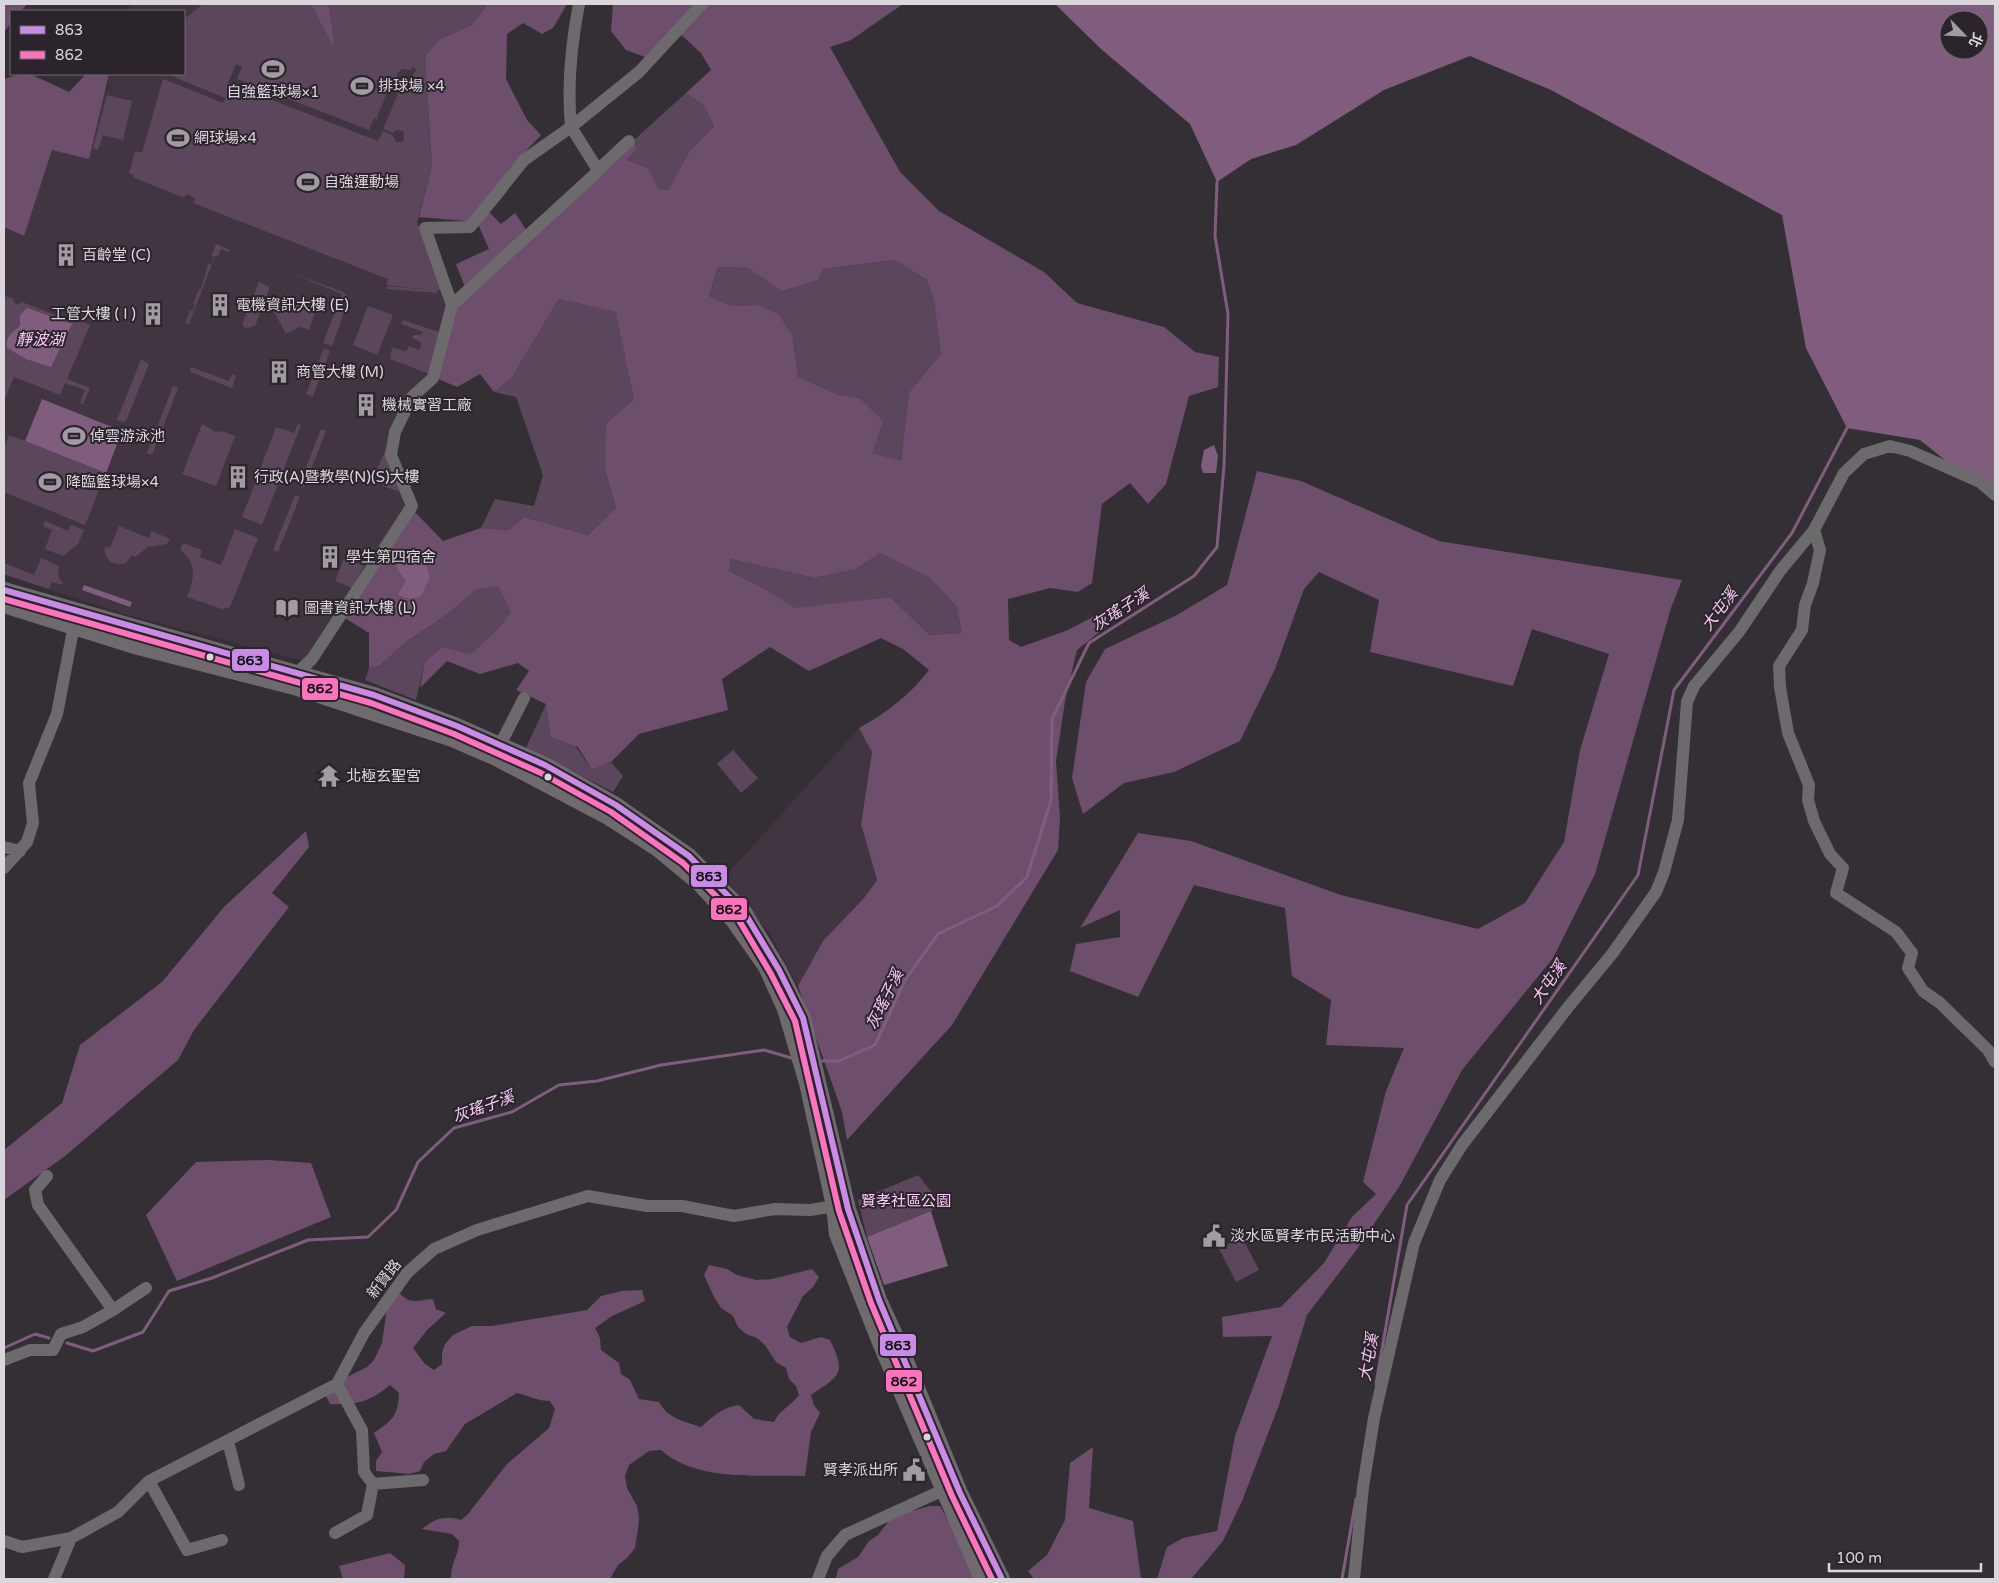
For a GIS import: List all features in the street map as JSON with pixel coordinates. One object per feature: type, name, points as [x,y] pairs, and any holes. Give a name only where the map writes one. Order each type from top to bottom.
[{"type":"main road","points":[[4,590],[75,620]]},
{"type":"main road","points":[[4,605],[75,620],[296,680],[374,695],[545,765],[616,805],[689,856],[744,912],[779,970],[803,1018],[803,1045]]},
{"type":"main road","points":[[296,680],[452,739],[496,758],[608,817],[658,849],[700,883],[733,920],[766,967],[803,1045],[841,1205],[879,1300],[898,1339],[982,1579]]},
{"type":"main road","points":[[813,1082],[837,1157],[841,1205]]},
{"type":"main road","points":[[949,1487],[1002,1579]]},
{"type":"street","points":[[579,4],[573,37],[568,94],[571,127],[598,170]]},
{"type":"street","points":[[470,227],[524,160],[571,127],[639,72],[702,4]]},
{"type":"street","points":[[296,680],[312,659],[412,506],[391,455],[395,432],[412,396],[433,378],[452,305],[629,141]]},
{"type":"street","points":[[452,305],[425,228],[470,227],[502,188]]},
{"type":"street","points":[[1354,1579],[1363,1487],[1374,1418],[1414,1243],[1440,1180],[1462,1145],[1569,1006],[1612,954],[1656,892],[1664,872],[1678,820],[1687,702],[1694,686],[1739,632],[1780,571],[1814,530],[1844,473],[1864,454],[1890,446],[1910,451],[1980,482],[1995,495]]},
{"type":"street","points":[[1814,530],[1820,550],[1813,583],[1806,606],[1802,630],[1779,666],[1780,687],[1788,733],[1809,784],[1808,800],[1814,820],[1830,854],[1843,868],[1836,893],[1896,932],[1912,953],[1908,968],[1923,991],[1940,1003],[1988,1050],[1995,1062]]},
{"type":"street","points":[[4,868],[27,842],[33,823],[29,783],[57,714],[75,620]]},
{"type":"street","points":[[500,745],[524,698]]},
{"type":"street","points":[[4,847],[20,851]]},
{"type":"street","points":[[47,1176],[35,1190],[38,1205],[113,1310]]},
{"type":"street","name":"新賢路","points":[[337,1384],[364,1332],[407,1273],[434,1249],[477,1230],[588,1196],[647,1206],[682,1206],[734,1216],[775,1209],[810,1210],[841,1205]]},
{"type":"street","points":[[4,1360],[30,1350],[53,1350],[61,1334],[83,1327],[146,1288]]},
{"type":"street","points":[[4,1541],[22,1548],[71,1538],[118,1512],[150,1481],[337,1384],[362,1430],[364,1472],[373,1484],[367,1515],[334,1533]]},
{"type":"street","points":[[228,1441],[239,1485]]},
{"type":"street","points":[[373,1484],[423,1480]]},
{"type":"street","points":[[150,1481],[187,1550],[222,1540]]},
{"type":"street","points":[[818,1579],[827,1556],[845,1535],[949,1487]]},
{"type":"street","points":[[54,1579],[71,1538]]},
{"type":"shaded area","points":[[4,4],[27,4],[22,10],[10,10],[10,24],[4,32]]},
{"type":"shaded area","points":[[130,4],[311,4],[334,46],[425,57],[432,166],[417,223],[427,238],[448,302],[429,375],[389,435],[411,508],[307,662],[124,614],[4,575],[4,227],[24,236],[52,149],[107,90],[109,75],[185,75],[185,10],[128,10]]},
{"type":"shaded area","points":[[311,4],[329,4],[334,46],[333,46]]},
{"type":"shaded area","points":[[488,4],[567,4],[553,28],[542,34],[523,23],[507,34],[506,79],[527,120],[541,135],[508,170],[485,208],[501,224],[515,213],[529,234],[635,139],[636,150],[627,160],[648,168],[659,189],[668,190],[689,152],[714,126],[704,106],[686,93],[711,70],[701,53],[679,33],[648,58],[626,50],[611,31],[613,4],[903,4],[851,40],[830,47],[900,172],[939,211],[1044,272],[1077,303],[1164,327],[1195,352],[1219,357],[1218,387],[1189,396],[1166,484],[1148,504],[1130,483],[1102,504],[1092,583],[1078,592],[1050,588],[1008,599],[1009,640],[1021,647],[1068,630],[1119,603],[1117,618],[1077,650],[1065,701],[1056,761],[1060,818],[1058,850],[952,1025],[847,1140],[842,1112],[798,986],[823,941],[864,898],[877,880],[861,824],[872,752],[859,728],[897,703],[914,688],[929,670],[903,649],[881,638],[809,671],[770,647],[722,679],[728,710],[639,734],[611,762],[592,770],[578,747],[551,737],[546,704],[516,690],[529,671],[518,663],[480,674],[447,661],[420,688],[425,661],[443,647],[470,654],[497,630],[511,612],[498,586],[476,590],[446,615],[406,642],[379,666],[369,668],[369,633],[340,615],[411,508],[443,541],[481,528],[509,530],[524,517],[588,535],[616,508],[605,470],[606,424],[634,400],[616,312],[559,299],[511,379],[494,392],[480,374],[457,387],[429,375],[436,344],[466,290],[456,264],[489,249],[477,222],[419,217],[432,166],[425,57],[440,39],[472,25]],"holes":[[[895,260],[927,280],[934,301],[941,354],[909,392],[901,461],[872,453],[883,421],[859,398],[839,395],[798,377],[793,337],[778,314],[759,305],[732,306],[709,296],[718,267],[748,268],[781,291],[818,280],[822,269]],[[880,553],[930,578],[956,606],[962,633],[930,635],[890,597],[795,608],[765,589],[729,571],[731,559],[815,578],[856,569]]]},
{"type":"shaded area","points":[[18,75],[32,75],[69,92],[85,75],[109,75],[89,159],[52,150],[24,236],[4,227],[4,79]]},
{"type":"shaded area","points":[[1257,471],[1301,481],[1439,541],[1682,580],[1671,608],[1595,874],[1553,958],[1462,1070],[1399,1187],[1355,1252],[1307,1315],[1279,1405],[1242,1501],[1223,1541],[1191,1579],[1157,1579],[1167,1547],[1183,1538],[1217,1531],[1235,1436],[1272,1336],[1223,1337],[1222,1317],[1281,1307],[1324,1263],[1352,1217],[1376,1194],[1363,1182],[1386,1091],[1404,1048],[1326,1045],[1331,1000],[1292,976],[1285,908],[1194,885],[1138,997],[1070,971],[1076,944],[1120,937],[1120,910],[1080,928],[1138,833],[1191,841],[1341,895],[1478,929],[1525,903],[1564,842],[1580,750],[1609,654],[1532,629],[1513,686],[1370,652],[1379,600],[1319,572],[1304,589],[1275,669],[1240,741],[1174,772],[1124,783],[1083,814],[1072,778],[1086,682],[1105,649],[1177,615],[1227,585]]},
{"type":"shaded area","points":[[859,728],[872,751],[861,824],[877,880],[864,898],[823,941],[798,986],[770,934],[724,878]]},
{"type":"shaded area","points":[[306,831],[309,847],[272,893],[289,907],[194,1030],[178,1060],[65,1156],[4,1200],[4,1150],[62,1103],[80,1045],[162,982],[224,907]]},
{"type":"shaded area","points":[[268,1160],[311,1163],[331,1217],[177,1281],[146,1215],[196,1162]]},
{"type":"shaded area","points":[[709,1265],[727,1269],[737,1275],[756,1280],[772,1279],[812,1269],[819,1277],[813,1287],[803,1296],[787,1327],[790,1337],[801,1343],[821,1337],[830,1340],[839,1368],[834,1378],[811,1395],[814,1405],[820,1413],[811,1432],[805,1476],[749,1476],[711,1472],[693,1468],[676,1461],[661,1450],[649,1451],[629,1465],[625,1476],[627,1488],[637,1506],[638,1529],[635,1548],[618,1565],[610,1579],[451,1579],[459,1541],[452,1534],[422,1529],[440,1519],[461,1520],[468,1514],[507,1464],[549,1428],[555,1409],[550,1401],[517,1393],[465,1424],[446,1451],[434,1454],[424,1462],[420,1471],[410,1474],[376,1471],[376,1461],[382,1452],[374,1433],[393,1417],[397,1408],[399,1393],[390,1385],[369,1399],[356,1403],[340,1404],[330,1404],[325,1394],[349,1376],[367,1367],[374,1360],[382,1343],[387,1308],[397,1290],[413,1301],[433,1299],[436,1309],[446,1313],[428,1329],[413,1348],[425,1364],[434,1370],[442,1364],[442,1353],[445,1344],[453,1335],[472,1326],[492,1326],[587,1310],[601,1296],[622,1291],[642,1290],[645,1301],[612,1316],[595,1328],[600,1338],[601,1350],[619,1363],[621,1374],[630,1380],[639,1399],[659,1402],[672,1416],[701,1427],[723,1410],[739,1405],[754,1419],[774,1422],[779,1414],[799,1395],[796,1386],[789,1379],[786,1368],[776,1362],[765,1345],[757,1338],[746,1334],[738,1327],[733,1316],[721,1308],[704,1275]]},
{"type":"shaded area","points":[[1093,1447],[1089,1508],[1133,1521],[1141,1579],[1034,1579],[1028,1571],[1047,1555],[1065,1520],[1070,1463]]},
{"type":"shaded area","points":[[930,1506],[940,1506],[981,1579],[836,1579],[838,1569],[858,1557],[869,1541],[878,1535],[893,1516]]},
{"type":"shaded area","points":[[390,1553],[405,1565],[404,1579],[343,1579],[339,1566]]},
{"type":"green space","points":[[203,4],[311,4],[333,45],[329,4],[488,4],[472,25],[440,39],[425,58],[432,166],[417,223],[426,238],[444,291],[437,290],[437,293],[387,289],[387,286],[432,290],[386,285],[388,279],[193,203],[195,198],[186,194],[184,198],[133,177],[134,175],[129,173],[135,151],[142,153],[163,79],[223,103],[225,98],[169,75],[185,75],[185,18]],"holes":[[[236,64],[242,67],[237,79],[369,130],[374,118],[379,120],[377,117],[391,83],[398,82],[397,74],[402,69],[410,70],[413,67],[417,71],[413,73],[414,81],[409,86],[402,86],[400,89],[383,129],[393,133],[396,130],[403,131],[404,139],[402,142],[396,142],[392,135],[383,131],[378,141],[228,83]]]},
{"type":"green space","points":[[686,93],[704,106],[714,126],[689,152],[668,190],[659,189],[648,168],[627,160],[636,150],[635,139]]},
{"type":"green space","points":[[107,95],[132,101],[123,140],[103,135],[98,150],[93,148]]},
{"type":"green space","points":[[216,244],[230,250],[229,252],[221,249],[218,257],[215,256],[189,324],[185,323],[190,311],[193,311],[195,305],[193,304],[199,289],[201,289],[208,264],[211,265],[214,257],[211,256]]},
{"type":"green space","points":[[895,260],[927,280],[934,301],[941,354],[909,392],[901,462],[872,453],[859,398],[839,395],[798,377],[793,337],[759,305],[732,306],[709,296],[718,267],[748,268],[781,291],[822,269]]},
{"type":"green space","points":[[289,272],[343,292],[349,298],[332,346],[323,343],[342,294]]},
{"type":"green space","points":[[259,282],[270,287],[255,326],[248,328],[247,326],[246,329],[242,324]]},
{"type":"green space","points":[[6,296],[13,299],[16,305],[22,302],[76,323],[79,320],[90,325],[67,379],[90,388],[83,404],[80,403],[85,390],[65,383],[60,395],[14,377],[4,401],[4,305]]},
{"type":"green space","points":[[289,296],[317,307],[309,330],[300,327],[286,334],[273,310],[282,305],[281,300]]},
{"type":"green space","points":[[559,299],[617,312],[634,400],[605,470],[616,508],[588,535],[524,517],[509,530],[481,528],[495,499],[534,506],[543,475],[516,397],[494,392],[511,379]]},
{"type":"green space","points":[[368,306],[393,315],[377,355],[353,345]]},
{"type":"green space","points":[[403,320],[439,332],[429,374],[390,359],[392,347],[406,352],[409,346],[419,350],[422,343],[412,338],[414,335],[421,335],[423,332],[401,324]]},
{"type":"green space","points":[[324,348],[330,351],[313,396],[306,394]]},
{"type":"green space","points":[[141,359],[149,364],[126,421],[117,420]]},
{"type":"green space","points":[[191,367],[229,381],[232,374],[236,376],[232,388],[190,372]]},
{"type":"green space","points":[[173,386],[178,388],[152,455],[147,453]]},
{"type":"green space","points":[[202,424],[216,432],[222,431],[235,436],[216,486],[182,474]]},
{"type":"green space","points":[[298,424],[301,425],[262,525],[242,517],[276,427],[294,433]]},
{"type":"green space","points":[[321,429],[326,431],[304,487],[299,485]]},
{"type":"green space","name":"降臨籃球場×4","points":[[9,435],[106,473],[85,525],[4,492],[4,449]]},
{"type":"green space","points":[[385,451],[399,490],[397,491],[383,486],[388,473],[377,469]]},
{"type":"green space","points":[[295,495],[300,497],[278,552],[273,550]]},
{"type":"green space","points":[[45,521],[68,531],[71,525],[84,530],[78,544],[63,556],[45,549],[52,530],[43,526]]},
{"type":"green space","points":[[119,526],[149,538],[152,531],[170,539],[167,544],[148,547],[135,557],[132,555],[126,563],[117,564],[108,559],[105,546],[110,548]]},
{"type":"green space","points":[[235,529],[258,538],[230,607],[222,609],[187,597],[193,572],[190,560],[180,550],[183,543],[202,550],[200,557],[221,565]]},
{"type":"green space","points":[[880,553],[930,578],[956,606],[962,633],[930,635],[890,597],[795,609],[765,589],[729,571],[731,559],[815,578],[856,569]]},
{"type":"green space","points":[[41,558],[59,566],[58,576],[64,585],[52,582],[49,589],[4,574],[4,563],[34,575]]},
{"type":"green space","points":[[344,558],[364,566],[352,588],[335,581]]},
{"type":"green space","points":[[498,586],[512,612],[497,630],[470,654],[443,647],[425,661],[416,700],[365,680],[369,668],[379,666],[406,642],[446,615],[476,590]]},
{"type":"green space","points":[[546,704],[592,770],[611,762],[623,776],[613,792],[526,748]]},
{"type":"green space","points":[[733,750],[758,778],[741,793],[717,764]]},
{"type":"green space","name":"賢孝社區公園","points":[[918,1175],[943,1206],[867,1237],[858,1200]]},
{"type":"green space","points":[[1242,1237],[1259,1270],[1236,1282],[1219,1249]]},
{"type":"water","points":[[1055,4],[1995,4],[1995,500],[1920,440],[1847,428],[1806,348],[1782,215],[1551,90],[1470,56],[1384,90],[1296,145],[1251,159],[1217,182],[1190,124],[1101,49]]},
{"type":"water","name":"靜波湖","points":[[27,308],[72,324],[67,334],[63,336],[64,340],[51,367],[26,359],[7,348],[8,337],[20,326],[20,315]]},
{"type":"water","name":"倬雲游泳池","points":[[42,399],[122,431],[106,473],[25,441]]},
{"type":"water","points":[[1214,445],[1218,456],[1216,473],[1203,473],[1201,466],[1204,450]]},
{"type":"water","points":[[409,551],[422,556],[430,577],[421,596],[410,599],[398,595],[406,581],[396,567]]},
{"type":"water","points":[[84,585],[132,602],[130,607],[82,590]]},
{"type":"water","points":[[931,1211],[948,1266],[884,1285],[867,1237]]},
{"type":"waterway","name":"灰瑤子溪","points":[[819,1061],[839,1061],[875,1045],[905,980],[938,934],[997,906],[1027,877],[1051,800],[1052,719],[1089,643],[1194,576],[1217,547],[1224,466],[1228,314],[1215,236],[1217,182]]},
{"type":"waterway","name":"大屯溪","points":[[1376,1384],[1407,1205],[1638,875],[1674,690],[1792,533],[1847,428]]},
{"type":"waterway","name":"灰瑤子溪","points":[[67,1343],[93,1351],[143,1332],[169,1291],[212,1278],[308,1240],[368,1237],[396,1210],[418,1162],[454,1128],[512,1112],[559,1085],[597,1081],[661,1065],[764,1050],[795,1059]]},
{"type":"waterway","name":"灰瑤子溪","points":[[4,1348],[35,1334],[49,1338]]},
{"type":"waterway","name":"大屯溪","points":[[1342,1579],[1356,1499]]},
{"type":"transit line","name":"863","points":[[4,590],[374,695],[457,726],[545,765],[616,805],[689,856],[744,912],[779,970],[803,1018],[848,1209],[879,1300],[960,1493],[1002,1579]]},
{"type":"transit line","name":"862","points":[[4,599],[371,703],[454,734],[541,773],[611,812],[683,863],[737,917],[771,974],[795,1021],[839,1211],[871,1303],[952,1496],[992,1579]]},
{"type":"place","name":"自強籃球場×1","points":[[273,69]]},
{"type":"place","name":"排球場 ×4","points":[[362,86]]},
{"type":"place","name":"網球場×4","points":[[178,138]]},
{"type":"place","name":"自強運動場","points":[[308,182]]},
{"type":"place","name":"百齡堂 (C)","points":[[66,255]]},
{"type":"place","name":"電機資訊大樓 (E)","points":[[220,305]]},
{"type":"place","name":"工管大樓 ( I )","points":[[153,314]]},
{"type":"place","name":"商管大樓 (M)","points":[[279,372]]},
{"type":"place","name":"機械實習工廠","points":[[366,405]]},
{"type":"place","name":"倬雲游泳池","points":[[74,436]]},
{"type":"place","name":"行政(A)暨教學(N)(S)大樓","points":[[238,477]]},
{"type":"place","name":"降臨籃球場×4","points":[[50,482]]},
{"type":"place","name":"學生第四宿舍","points":[[330,557]]},
{"type":"place","name":"圖書資訊大樓 (L)","points":[[287,608]]},
{"type":"place","name":"北極玄聖宮","points":[[329,776]]},
{"type":"place","name":"淡水區賢孝市民活動中心","points":[[1214,1236]]},
{"type":"place","name":"賢孝派出所","points":[[914,1470]]}]
